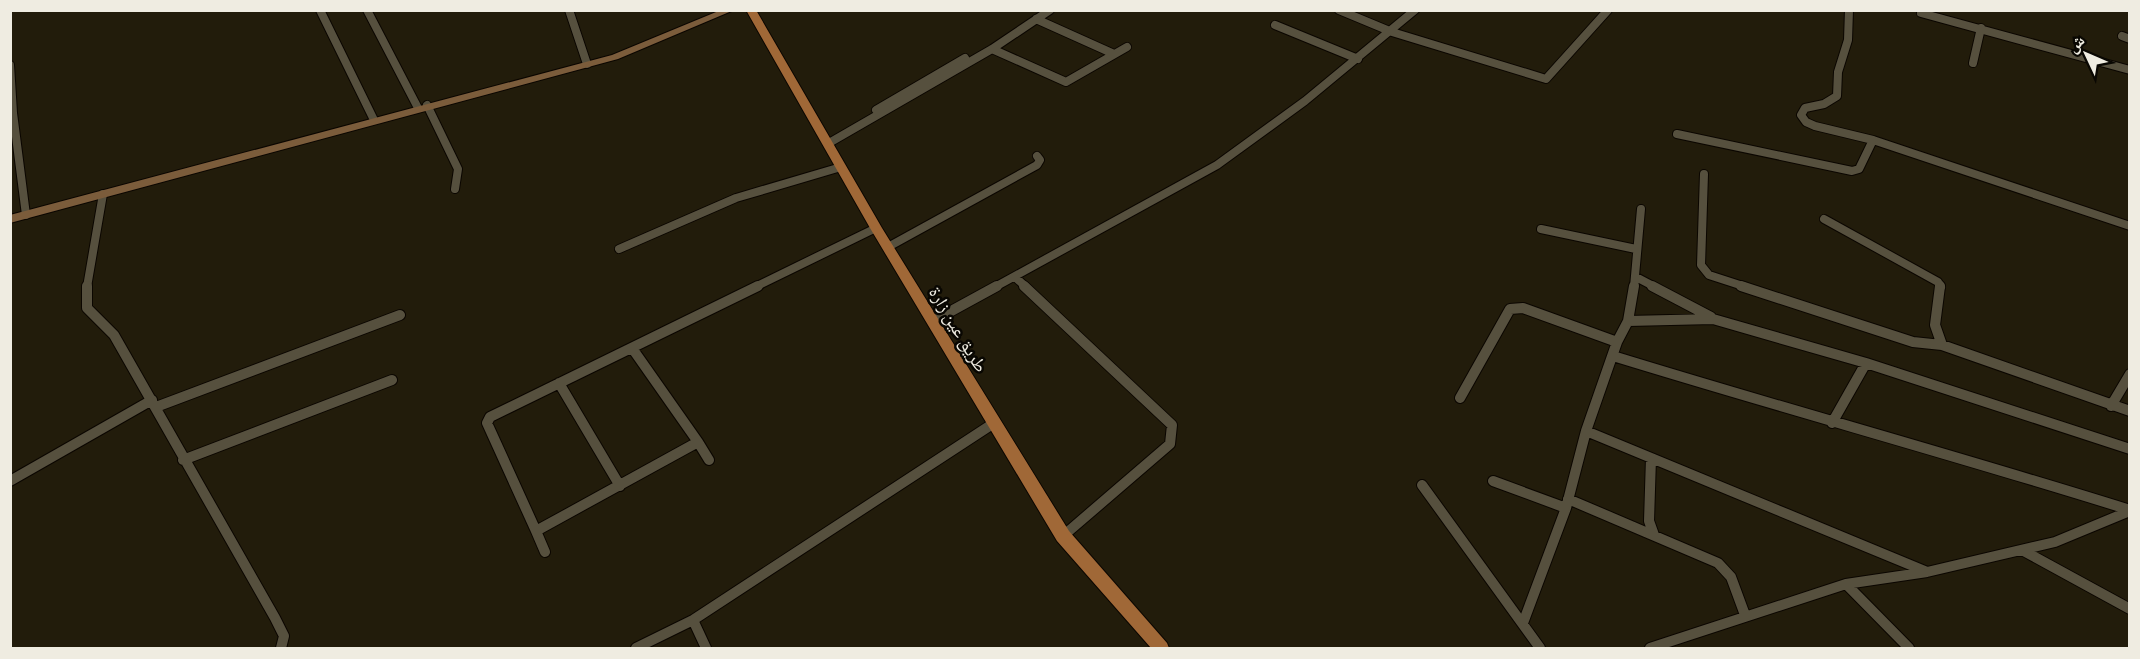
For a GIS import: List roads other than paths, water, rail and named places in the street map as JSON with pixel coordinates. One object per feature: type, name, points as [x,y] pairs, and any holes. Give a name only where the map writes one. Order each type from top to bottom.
[{"type":"main road","points":[[10,219],[423,106],[587,64],[624,53],[730,10]]},
{"type":"main road","name":"طريق عين زارة","points":[[751,10],[876,228],[1063,536],[1161,648]]},
{"type":"street","points":[[320,10],[374,120]]},
{"type":"street","points":[[367,10],[458,169],[455,189]]},
{"type":"street","points":[[569,10],[587,64]]},
{"type":"street","points":[[847,133],[855,122],[981,49],[1041,10]]},
{"type":"street","points":[[829,143],[992,49],[1050,10]]},
{"type":"street","points":[[1339,10],[1392,32],[1546,79],[1608,10]]},
{"type":"street","points":[[933,321],[1217,165],[1248,145],[1392,32],[1415,10]]},
{"type":"street","points":[[1849,10],[1848,40],[1838,72],[1839,87],[1836,96],[1824,104],[1805,108],[1801,115],[1806,122],[1873,140],[2130,226]]},
{"type":"street","points":[[1922,13],[2130,70]]},
{"type":"street","points":[[1036,20],[1114,54]]},
{"type":"street","points":[[1275,25],[1358,59]]},
{"type":"street","points":[[1973,63],[1981,28]]},
{"type":"street","points":[[992,49],[1066,82],[1072,81],[1127,47]]},
{"type":"street","points":[[10,65],[13,113],[26,215]]},
{"type":"street","points":[[1677,134],[1852,171],[1859,170],[1873,140]]},
{"type":"street","points":[[888,247],[1037,165],[1040,160],[1037,156]]},
{"type":"street","points":[[620,249],[736,198],[841,167]]},
{"type":"street","points":[[1704,174],[1701,265],[1709,274],[1913,342],[1942,345],[2130,411]]},
{"type":"street","points":[[103,194],[87,284],[87,308],[114,335],[154,404],[183,460],[275,618],[284,636],[281,648]]},
{"type":"street","points":[[1523,623],[1567,504],[1586,431],[1617,342],[1628,321],[1636,277],[1636,249],[1641,208]]},
{"type":"street","points":[[1824,219],[1938,282],[1941,287],[1935,325],[1942,345]]},
{"type":"street","points":[[545,552],[488,420],[876,228]]},
{"type":"street","points":[[1541,229],[1636,249]]},
{"type":"street","points":[[1015,277],[1104,364],[1172,425],[1170,444],[1063,536]]},
{"type":"street","points":[[1636,277],[1713,318],[1866,363],[2130,449]]},
{"type":"street","points":[[1460,398],[1510,309],[1523,308],[1617,342]]},
{"type":"street","points":[[10,481],[154,404],[400,315]]},
{"type":"street","points":[[1628,321],[1713,318]]},
{"type":"street","points":[[632,348],[709,460]]},
{"type":"street","points":[[1613,356],[1832,423],[1931,448],[2130,511]]},
{"type":"street","points":[[1832,423],[1866,363]]},
{"type":"street","points":[[2111,405],[2130,374]]},
{"type":"street","points":[[183,460],[392,380]]},
{"type":"street","points":[[559,383],[620,486]]},
{"type":"street","points":[[636,648],[693,620],[994,423]]},
{"type":"street","points":[[1586,431],[1927,572]]},
{"type":"street","points":[[536,531],[698,442]]},
{"type":"street","points":[[1651,458],[1649,520],[1654,535]]},
{"type":"street","points":[[1493,481],[1654,535],[1718,563],[1731,577],[1745,615]]},
{"type":"street","points":[[1422,484],[1540,648]]},
{"type":"street","points":[[1650,648],[1745,615],[1846,584],[1927,572],[2055,542],[2130,511]]},
{"type":"street","points":[[2022,550],[2130,609]]},
{"type":"street","points":[[1846,584],[1909,648]]},
{"type":"street","points":[[693,620],[706,648]]}]
